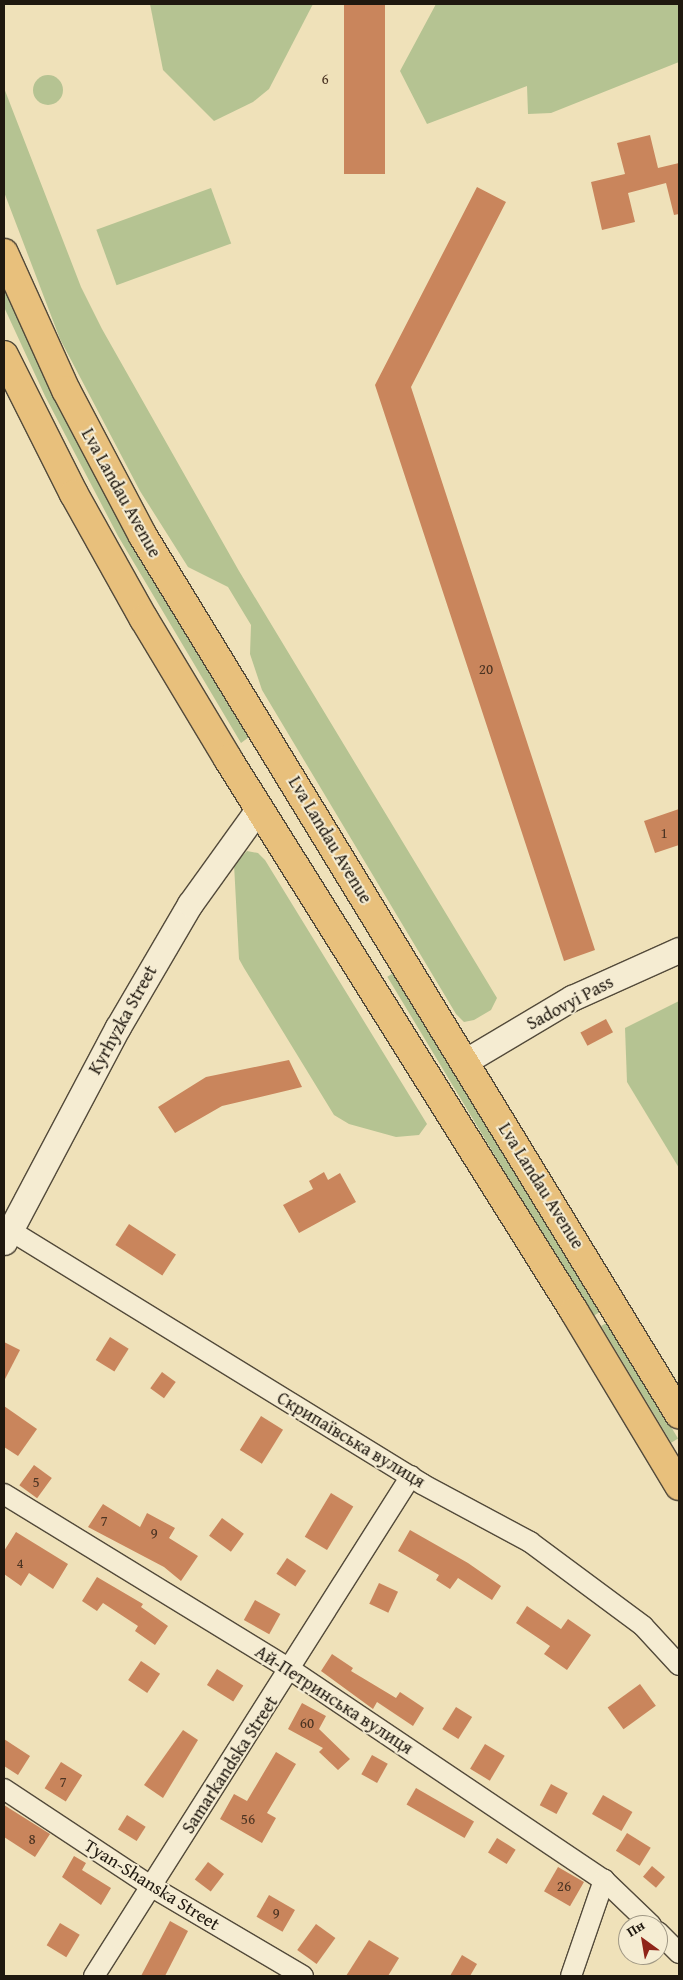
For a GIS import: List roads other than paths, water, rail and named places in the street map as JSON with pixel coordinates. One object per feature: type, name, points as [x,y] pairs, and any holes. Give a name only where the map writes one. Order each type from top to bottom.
[{"type":"main road","name":"Lva Landau Avenue","points":[[4,254],[38,332],[103,463],[158,561],[296,784],[679,1414]]},
{"type":"main road","points":[[4,355],[106,554],[258,808],[364,972],[679,1486]]},
{"type":"main road","points":[[258,808],[296,784]]},
{"type":"main road","points":[[364,972],[397,951]]},
{"type":"street","name":"Kyrhyzka Street","points":[[7,1237],[128,1011],[213,868],[258,808]]},
{"type":"street","name":"Sadovyi Pass","points":[[464,1062],[572,998],[679,950]]},
{"type":"street","name":"Скрипаївська вулиця","points":[[7,1237],[410,1476],[530,1542],[643,1626],[679,1665]]},
{"type":"street","name":"Samarkandska Street","points":[[94,1976],[291,1670],[410,1476]]},
{"type":"street","name":"Ай-Петринська вулиця","points":[[4,1494],[291,1670],[604,1880],[641,1915]]},
{"type":"street","name":"Tyan-Shanska Street","points":[[4,1790],[152,1887],[303,1976]]},
{"type":"street","points":[[571,1976],[604,1880]]},
{"type":"street","points":[[668,1942],[679,1953]]}]
